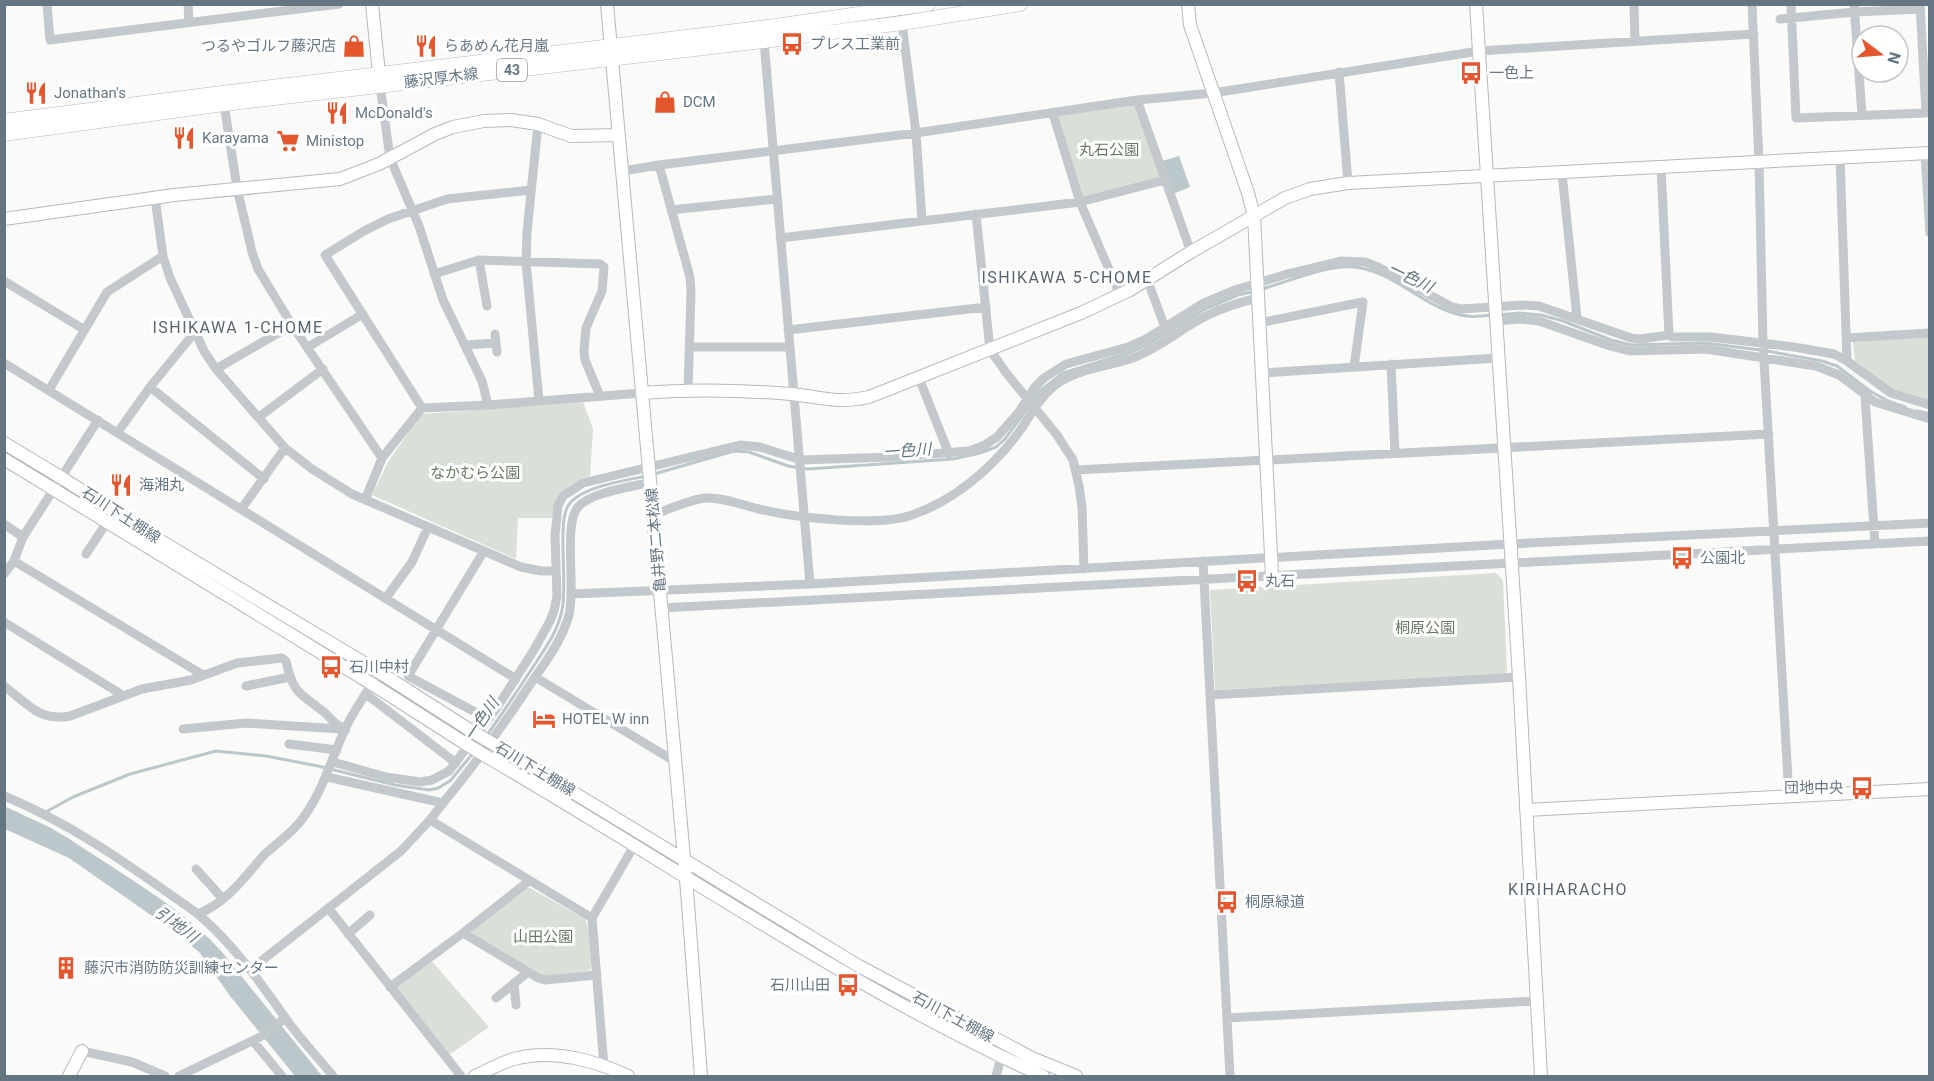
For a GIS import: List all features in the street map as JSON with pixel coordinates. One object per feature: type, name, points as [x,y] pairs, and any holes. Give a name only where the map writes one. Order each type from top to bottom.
[{"type":"main road","name":"藤沢厚木線","points":[[4,121],[611,52],[928,4]]},
{"type":"main road","name":"藤沢厚木線","points":[[611,52],[764,41],[902,23],[1020,4]]},
{"type":"main road","name":"藤沢厚木線","points":[[4,134],[379,80]]},
{"type":"street","points":[[47,4],[50,40],[308,6],[339,4]]},
{"type":"street","points":[[188,4],[189,22]]},
{"type":"street","points":[[248,4],[248,15]]},
{"type":"street","points":[[372,4],[379,80],[390,158],[411,212],[419,226],[443,300],[482,381],[488,405]]},
{"type":"street","name":"亀井野二本松線","points":[[607,4],[686,876],[700,1077]]},
{"type":"street","points":[[1188,4],[1191,25],[1254,216],[1272,575]]},
{"type":"street","points":[[1476,4],[1519,677],[1541,1077]]},
{"type":"street","points":[[1634,4],[1635,41]]},
{"type":"street","points":[[1752,4],[1760,162],[1764,350],[1789,797]]},
{"type":"street","points":[[1780,19],[1791,18],[1854,8],[1920,7],[1926,113],[1796,118],[1791,18],[1791,4]]},
{"type":"street","points":[[1854,8],[1862,115]]},
{"type":"street","points":[[902,23],[916,133],[922,221]]},
{"type":"street","points":[[623,171],[916,133],[1137,100],[1213,93],[1479,51],[1754,34]]},
{"type":"street","points":[[764,41],[810,584]]},
{"type":"street","points":[[1339,72],[1348,183]]},
{"type":"street","points":[[1137,100],[1191,252]]},
{"type":"street","points":[[224,104],[237,188],[258,269],[292,325],[382,458]]},
{"type":"street","points":[[1053,114],[1080,202],[1120,295]]},
{"type":"street","points":[[4,219],[237,188],[340,179],[390,158],[453,127],[511,120],[538,124],[571,136],[619,135]]},
{"type":"street","points":[[538,124],[526,262],[539,401]]},
{"type":"street","points":[[365,500],[382,458],[422,408],[688,390],[793,394],[833,401],[869,397],[990,350],[1120,295],[1285,198],[1311,189],[1348,183],[1927,153],[1929,233]]},
{"type":"street","points":[[1840,157],[1847,362]]},
{"type":"street","points":[[659,165],[690,277],[688,390]]},
{"type":"street","points":[[1661,167],[1669,335]]},
{"type":"street","points":[[1562,173],[1577,318]]},
{"type":"street","points":[[780,238],[1080,202],[1164,180]]},
{"type":"street","points":[[422,408],[325,255],[388,219],[447,199],[531,190]]},
{"type":"street","points":[[155,198],[163,256],[170,278],[195,332],[216,369],[285,448],[312,469],[365,500],[521,567],[556,571]]},
{"type":"street","points":[[671,210],[777,199]]},
{"type":"street","points":[[976,214],[990,350],[1068,451],[1076,470],[1082,507],[1084,569]]},
{"type":"street","points":[[49,390],[107,292],[163,256]]},
{"type":"street","points":[[434,274],[479,260],[600,264],[604,267],[602,291],[586,328],[584,350],[600,396]]},
{"type":"street","points":[[479,260],[488,306]]},
{"type":"street","points":[[654,515],[697,500],[713,498],[767,511],[806,517],[888,520],[927,509],[962,489],[991,465],[1018,435],[1049,391],[1064,380],[1136,357],[1170,339],[1205,316],[1238,303],[1287,274],[1341,261],[1353,260],[1378,267],[1452,307],[1539,321],[1630,351],[1706,349],[1820,351],[1834,354],[1891,393],[1929,405]]},
{"type":"street","points":[[1147,279],[1170,339]]},
{"type":"street","points":[[4,281],[85,330]]},
{"type":"street","points":[[250,970],[401,851],[430,820],[478,759],[536,677],[562,632],[570,613],[571,528],[574,513],[584,501],[650,475],[740,445],[760,447],[801,465],[969,451],[997,437],[1044,378],[1060,367],[1128,347],[1146,339],[1211,300],[1234,290],[1257,290]]},
{"type":"street","points":[[1259,324],[1364,302],[1354,367]]},
{"type":"street","points":[[1496,314],[1539,306],[1631,338],[1669,335],[1672,337],[1711,337],[1825,368],[1839,375],[1865,396],[1883,406],[1929,419]]},
{"type":"street","points":[[788,330],[986,307]]},
{"type":"street","points":[[308,347],[363,314]]},
{"type":"street","points":[[216,369],[292,325]]},
{"type":"street","points":[[118,432],[150,387],[195,332]]},
{"type":"street","points":[[1846,338],[1929,333]]},
{"type":"street","points":[[465,345],[496,343]]},
{"type":"street","points":[[690,347],[789,347]]},
{"type":"street","points":[[1263,373],[1498,358]]},
{"type":"street","points":[[4,363],[516,679]]},
{"type":"street","points":[[1391,364],[1395,453]]},
{"type":"street","points":[[259,417],[323,369]]},
{"type":"street","points":[[919,378],[949,453]]},
{"type":"street","points":[[150,387],[264,479]]},
{"type":"street","points":[[1865,396],[1875,544]]},
{"type":"street","points":[[4,574],[14,561],[23,537],[98,420]]},
{"type":"street","points":[[1076,470],[1769,434]]},
{"type":"street","name":"石川下土棚線","points":[[4,443],[473,732],[877,976],[1032,1058],[1076,1077]]},
{"type":"street","points":[[242,508],[285,448]]},
{"type":"street","name":"石川下土棚線","points":[[4,459],[369,689],[466,744],[851,978],[1043,1077]]},
{"type":"street","points":[[332,765],[420,782],[442,776],[456,763],[516,679],[554,611],[557,596],[556,517],[563,496],[583,483],[650,475]]},
{"type":"street","points":[[86,554],[107,522]]},
{"type":"street","points":[[572,594],[810,584],[1510,544],[1929,523]]},
{"type":"street","points":[[4,524],[23,537]]},
{"type":"street","points":[[386,598],[412,562],[428,527]]},
{"type":"street","points":[[662,608],[1929,541]]},
{"type":"street","points":[[484,551],[408,676],[488,719]]},
{"type":"street","points":[[14,561],[203,675]]},
{"type":"street","points":[[1203,561],[1230,1077]]},
{"type":"street","points":[[4,622],[124,696]]},
{"type":"street","points":[[4,686],[35,711],[46,717],[58,718],[70,716],[142,689],[191,680],[237,663],[282,658],[286,661],[290,677],[300,694],[323,711],[334,724],[346,729]]},
{"type":"street","points":[[198,914],[223,899],[244,880],[265,854],[286,838],[302,821],[327,777],[347,725],[379,672]]},
{"type":"street","points":[[246,686],[290,677]]},
{"type":"street","points":[[536,677],[676,762]]},
{"type":"street","points":[[1210,695],[1519,677]]},
{"type":"street","points":[[369,689],[456,763]]},
{"type":"street","points":[[183,729],[246,723],[346,729]]},
{"type":"street","points":[[289,744],[337,750]]},
{"type":"street","points":[[327,777],[443,804]]},
{"type":"street","points":[[1526,810],[1929,789]]},
{"type":"street","points":[[4,796],[50,816],[99,845],[198,914],[226,939],[250,970],[282,1020],[333,1077]]},
{"type":"street","points":[[430,820],[592,918]]},
{"type":"street","points":[[604,1067],[592,918],[634,846]]},
{"type":"street","points":[[196,869],[223,899]]},
{"type":"street","points":[[390,987],[529,881]]},
{"type":"street","points":[[329,909],[461,1077]]},
{"type":"street","points":[[348,934],[370,915]]},
{"type":"street","points":[[463,933],[527,973],[545,980],[597,975]]},
{"type":"street","points":[[495,998],[527,973]]},
{"type":"street","points":[[514,983],[516,1005]]},
{"type":"street","points":[[1227,1018],[1537,1000]]},
{"type":"street","points":[[180,1077],[257,1039],[282,1020]]},
{"type":"street","points":[[257,1039],[282,1077]]},
{"type":"street","points":[[69,1077],[82,1052],[132,1062],[165,1077]]},
{"type":"street","points":[[476,1077],[504,1062],[529,1056],[570,1057],[628,1077]]},
{"type":"street","points":[[996,1077],[1001,1057]]},
{"type":"green space","name":"丸石公園","points":[[1137,100],[1165,180],[1080,202],[1053,114]]},
{"type":"green space","points":[[1929,337],[1929,404],[1893,390],[1855,361],[1853,342]]},
{"type":"green space","name":"なかむら公園","points":[[583,402],[593,429],[590,476],[564,491],[557,501],[552,518],[518,518],[516,559],[372,495],[388,462],[421,414]]},
{"type":"green space","name":"桐原公園","points":[[1496,573],[1503,580],[1507,671],[1505,675],[1215,690],[1210,590]]},
{"type":"green space","name":"山田公園","points":[[527,888],[585,919],[589,931],[591,968],[588,971],[538,975],[473,935],[472,931]]},
{"type":"green space","points":[[429,958],[489,1027],[446,1057],[390,987]]},
{"type":"water","points":[[1179,156],[1190,187],[1170,195],[1159,162]]},
{"type":"water","name":"引地川","points":[[4,806],[68,838],[149,891],[188,920],[222,952],[322,1076],[295,1076],[230,996],[200,953],[178,934],[69,858],[5,829]]},
{"type":"waterway","name":"一色川","points":[[1262,289],[1319,271],[1352,267],[1381,274],[1447,311],[1469,316],[1493,315]]},
{"type":"waterway","name":"一色川","points":[[654,474],[734,451],[749,452],[788,466],[808,469],[953,459],[980,453],[996,447],[1005,439],[1040,391],[1063,373],[1131,352],[1147,345],[1205,309],[1238,295],[1256,291]]},
{"type":"waterway","name":"一色川","points":[[1499,315],[1519,313],[1541,315],[1631,345],[1706,343],[1760,350]]},
{"type":"waterway","name":"一色川","points":[[1767,351],[1837,366],[1870,391],[1905,407]]},
{"type":"waterway","name":"一色川","points":[[1917,411],[1930,414]]},
{"type":"waterway","name":"一色川","points":[[487,735],[542,653],[557,625],[564,599],[563,526],[568,506],[574,499],[593,489],[647,476]]},
{"type":"waterway","name":"一色川","points":[[44,813],[73,797],[130,774],[216,751],[266,756],[395,785],[429,790],[450,781],[474,752]]},
{"type":"place","name":"プレス工業前","points":[[792,44]]},
{"type":"place","name":"つるやゴルフ藤沢店","points":[[354,46]]},
{"type":"place","name":"らあめん花月嵐","points":[[426,46]]},
{"type":"place","name":"一色上","points":[[1471,73]]},
{"type":"place","name":"Jonathan's","points":[[36,93]]},
{"type":"place","name":"DCM","points":[[665,102]]},
{"type":"place","name":"McDonald's","points":[[337,113]]},
{"type":"place","name":"Karayama","points":[[184,138]]},
{"type":"place","name":"Ministop","points":[[288,141]]},
{"type":"place","name":"海湘丸","points":[[121,485]]},
{"type":"place","name":"公園北","points":[[1682,558]]},
{"type":"place","name":"丸石","points":[[1247,581]]},
{"type":"place","name":"石川中村","points":[[331,667]]},
{"type":"place","name":"HOTEL W inn","points":[[544,719]]},
{"type":"place","name":"団地中央","points":[[1862,788]]},
{"type":"place","name":"桐原緑道","points":[[1227,902]]},
{"type":"place","name":"藤沢市消防防災訓練センター","points":[[66,968]]},
{"type":"place","name":"石川山田","points":[[848,985]]},
{"type":"district","name":"ISHIKAWA 5-CHOME","points":[[1067,277]]},
{"type":"district","name":"ISHIKAWA 1-CHOME","points":[[238,327]]},
{"type":"district","name":"KIRIHARACHO","points":[[1568,889]]}]
